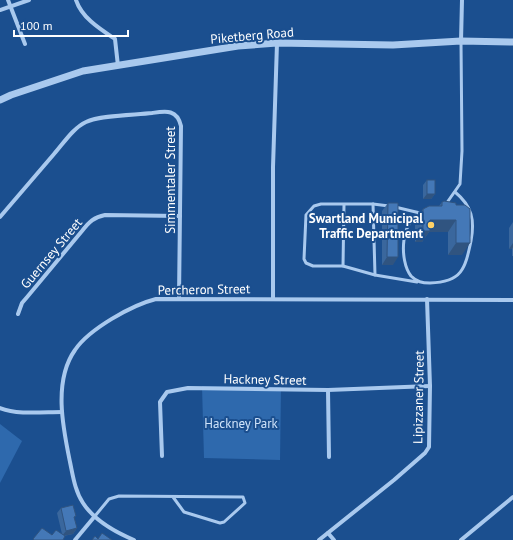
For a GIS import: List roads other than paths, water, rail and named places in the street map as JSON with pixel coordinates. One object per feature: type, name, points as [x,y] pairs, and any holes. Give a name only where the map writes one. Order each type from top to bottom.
[{"type":"street","points":[[8,0],[25,44]]},
{"type":"street","points":[[0,10],[29,0]]},
{"type":"street","points":[[76,0],[79,8],[84,14],[115,39],[118,66]]},
{"type":"street","points":[[461,41],[462,0]]},
{"type":"street","name":"Piketberg Road","points":[[0,100],[11,95],[83,72],[238,46],[276,43],[393,45],[461,41],[513,42]]},
{"type":"street","points":[[272,299],[276,43]]},
{"type":"street","name":"Simmentaler Street","points":[[0,217],[70,136],[86,122],[98,119],[170,112],[174,113],[178,117],[181,126],[179,298]]},
{"type":"street","name":"Guernsey Street","points":[[18,314],[22,303],[91,220],[97,216],[180,216]]},
{"type":"street","name":"Percheron Street","points":[[134,540],[120,534],[95,516],[83,502],[75,486],[62,412],[63,377],[68,362],[75,349],[92,332],[142,302],[156,299],[513,300]]},
{"type":"street","name":"Lipizzaner Street","points":[[319,540],[425,453],[429,447],[430,386],[428,299]]},
{"type":"street","name":"Hackney Street","points":[[162,456],[160,402],[167,392],[188,388],[328,390],[430,386]]},
{"type":"street","points":[[328,390],[329,457]]},
{"type":"street","points":[[0,408],[18,412],[62,412]]},
{"type":"street","points":[[460,540],[513,497]]},
{"type":"street","points":[[75,540],[95,516]]},
{"type":"street","points":[[328,532],[334,540]]},
{"type":"lane","points":[[442,208],[450,200],[460,184],[462,151],[461,41]]},
{"type":"lane","points":[[427,212],[420,213],[401,208],[373,204],[321,204],[314,206],[309,210],[306,216],[304,260],[306,263],[313,266],[343,266],[375,275],[421,283],[445,282],[451,280],[464,268],[473,229],[468,207],[463,199],[455,192]]},
{"type":"lane","points":[[373,204],[375,275]]},
{"type":"lane","points":[[343,266],[344,205]]},
{"type":"lane","points":[[420,213],[407,227],[404,236],[403,254],[406,267],[410,275],[421,283]]},
{"type":"lane","points":[[466,221],[473,229]]},
{"type":"lane","points":[[95,516],[104,503],[108,499],[114,497],[173,497],[243,497],[245,503],[224,522],[220,523],[184,512],[173,497]]},
{"type":"place","name":"Swartland Municipal Traffic Department","points":[[431,225]]},
{"type":"park label","name":"Hackney Park","points":[[241,423]]}]
